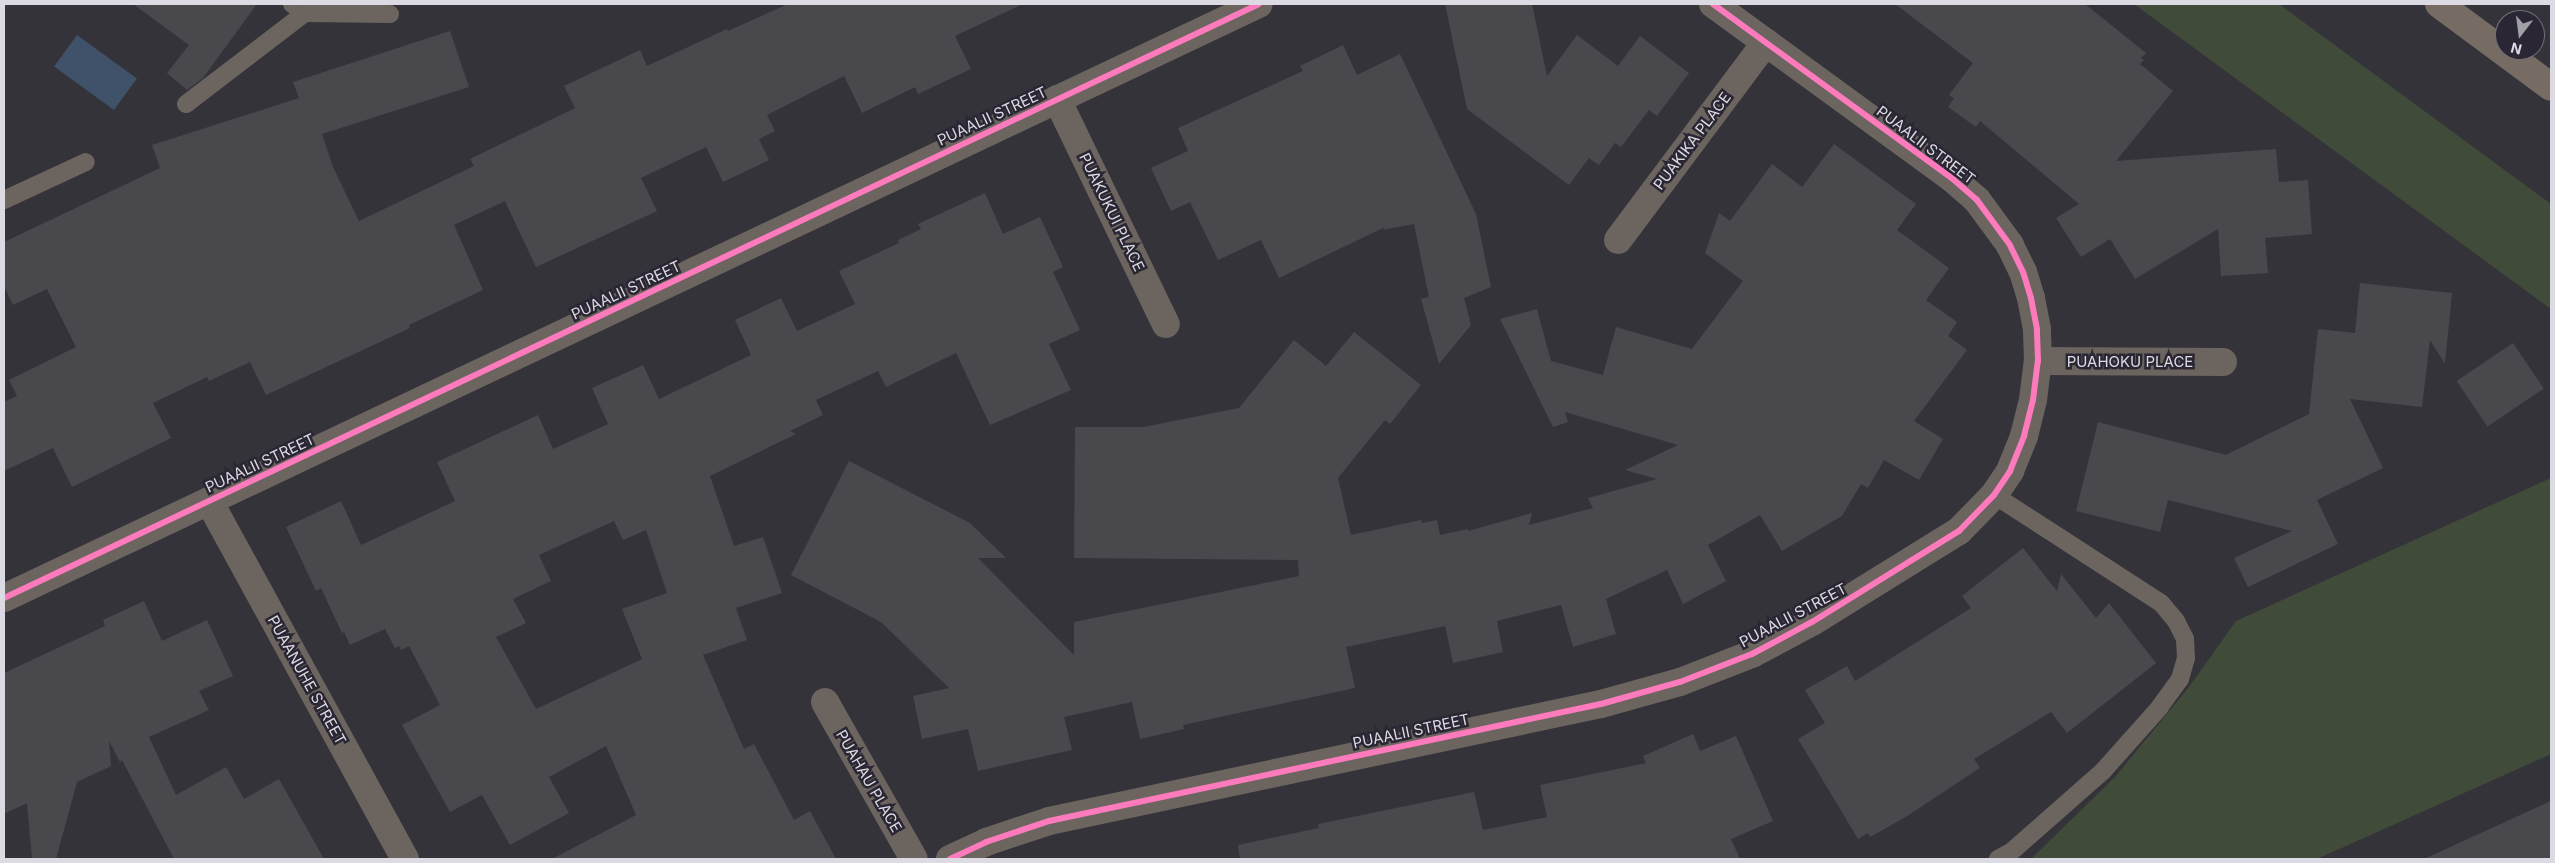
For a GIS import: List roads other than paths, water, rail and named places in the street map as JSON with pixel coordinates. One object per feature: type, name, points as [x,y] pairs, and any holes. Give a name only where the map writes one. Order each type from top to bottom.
[{"type":"highway","points":[[2438,4],[2551,87]]},
{"type":"street","name":"PUAALII STREET","points":[[4,598],[1259,4]]},
{"type":"street","name":"PUAALII STREET","points":[[950,859],[986,842],[1049,821],[1601,704],[1680,682],[1752,654],[1812,622],[1959,532],[1994,496],[2010,471],[2024,436],[2034,400],[2038,361],[2037,330],[2023,272],[2005,237],[1977,200],[1953,180],[1714,4]]},
{"type":"street","name":"PUAKIKA PLACE","points":[[1618,240],[1766,42]]},
{"type":"street","name":"PUAKUKUI PLACE","points":[[1058,99],[1166,324]]},
{"type":"street","name":"PUAHOKU PLACE","points":[[2038,361],[2223,362]]},
{"type":"street","name":"PUAANUHE STREET","points":[[209,501],[404,859]]},
{"type":"street","name":"PUAHAU PLACE","points":[[825,702],[914,859]]},
{"type":"lane","points":[[186,104],[299,8],[390,14]]},
{"type":"lane","points":[[4,200],[86,162]]},
{"type":"lane","points":[[1994,496],[2161,604],[2176,621],[2184,639],[2186,658],[2180,679],[2160,707],[2103,771],[2011,852],[1998,859]]},
{"type":"water","points":[[77,35],[137,78],[114,110],[54,67]]}]
